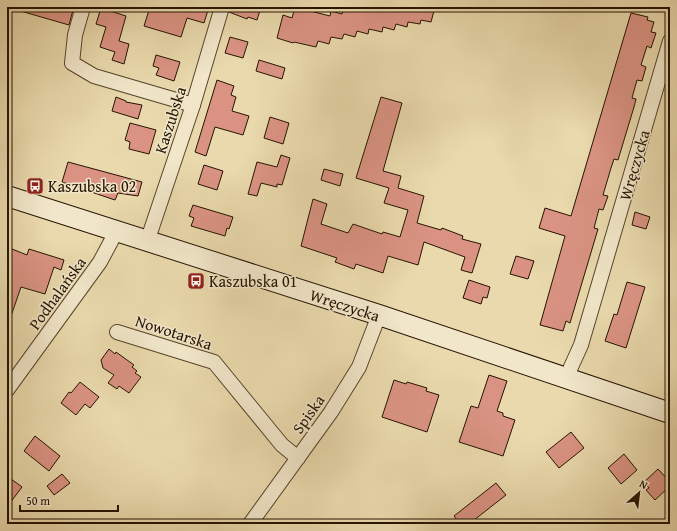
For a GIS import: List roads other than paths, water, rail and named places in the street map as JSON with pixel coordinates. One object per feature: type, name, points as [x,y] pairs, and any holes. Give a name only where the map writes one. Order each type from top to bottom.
[{"type":"main road","name":"Wręczycka","points":[[7,196],[379,316],[670,413]]},
{"type":"street","points":[[83,7],[75,35],[72,63],[94,76],[193,105]]},
{"type":"street","name":"Kaszubska","points":[[148,242],[193,105],[222,7]]},
{"type":"street","name":"Wręczycka","points":[[567,379],[581,345],[670,41]]},
{"type":"street","name":"Podhalańska","points":[[7,390],[100,262],[116,232]]},
{"type":"street","name":"Spiska","points":[[250,524],[331,412],[359,366],[379,316]]},
{"type":"street","name":"Nowotarska","points":[[117,332],[214,362],[282,445],[298,458]]},
{"type":"place","name":"Kaszubska 02","points":[[35,186]]},
{"type":"place","name":"Kaszubska 01","points":[[196,281]]}]
